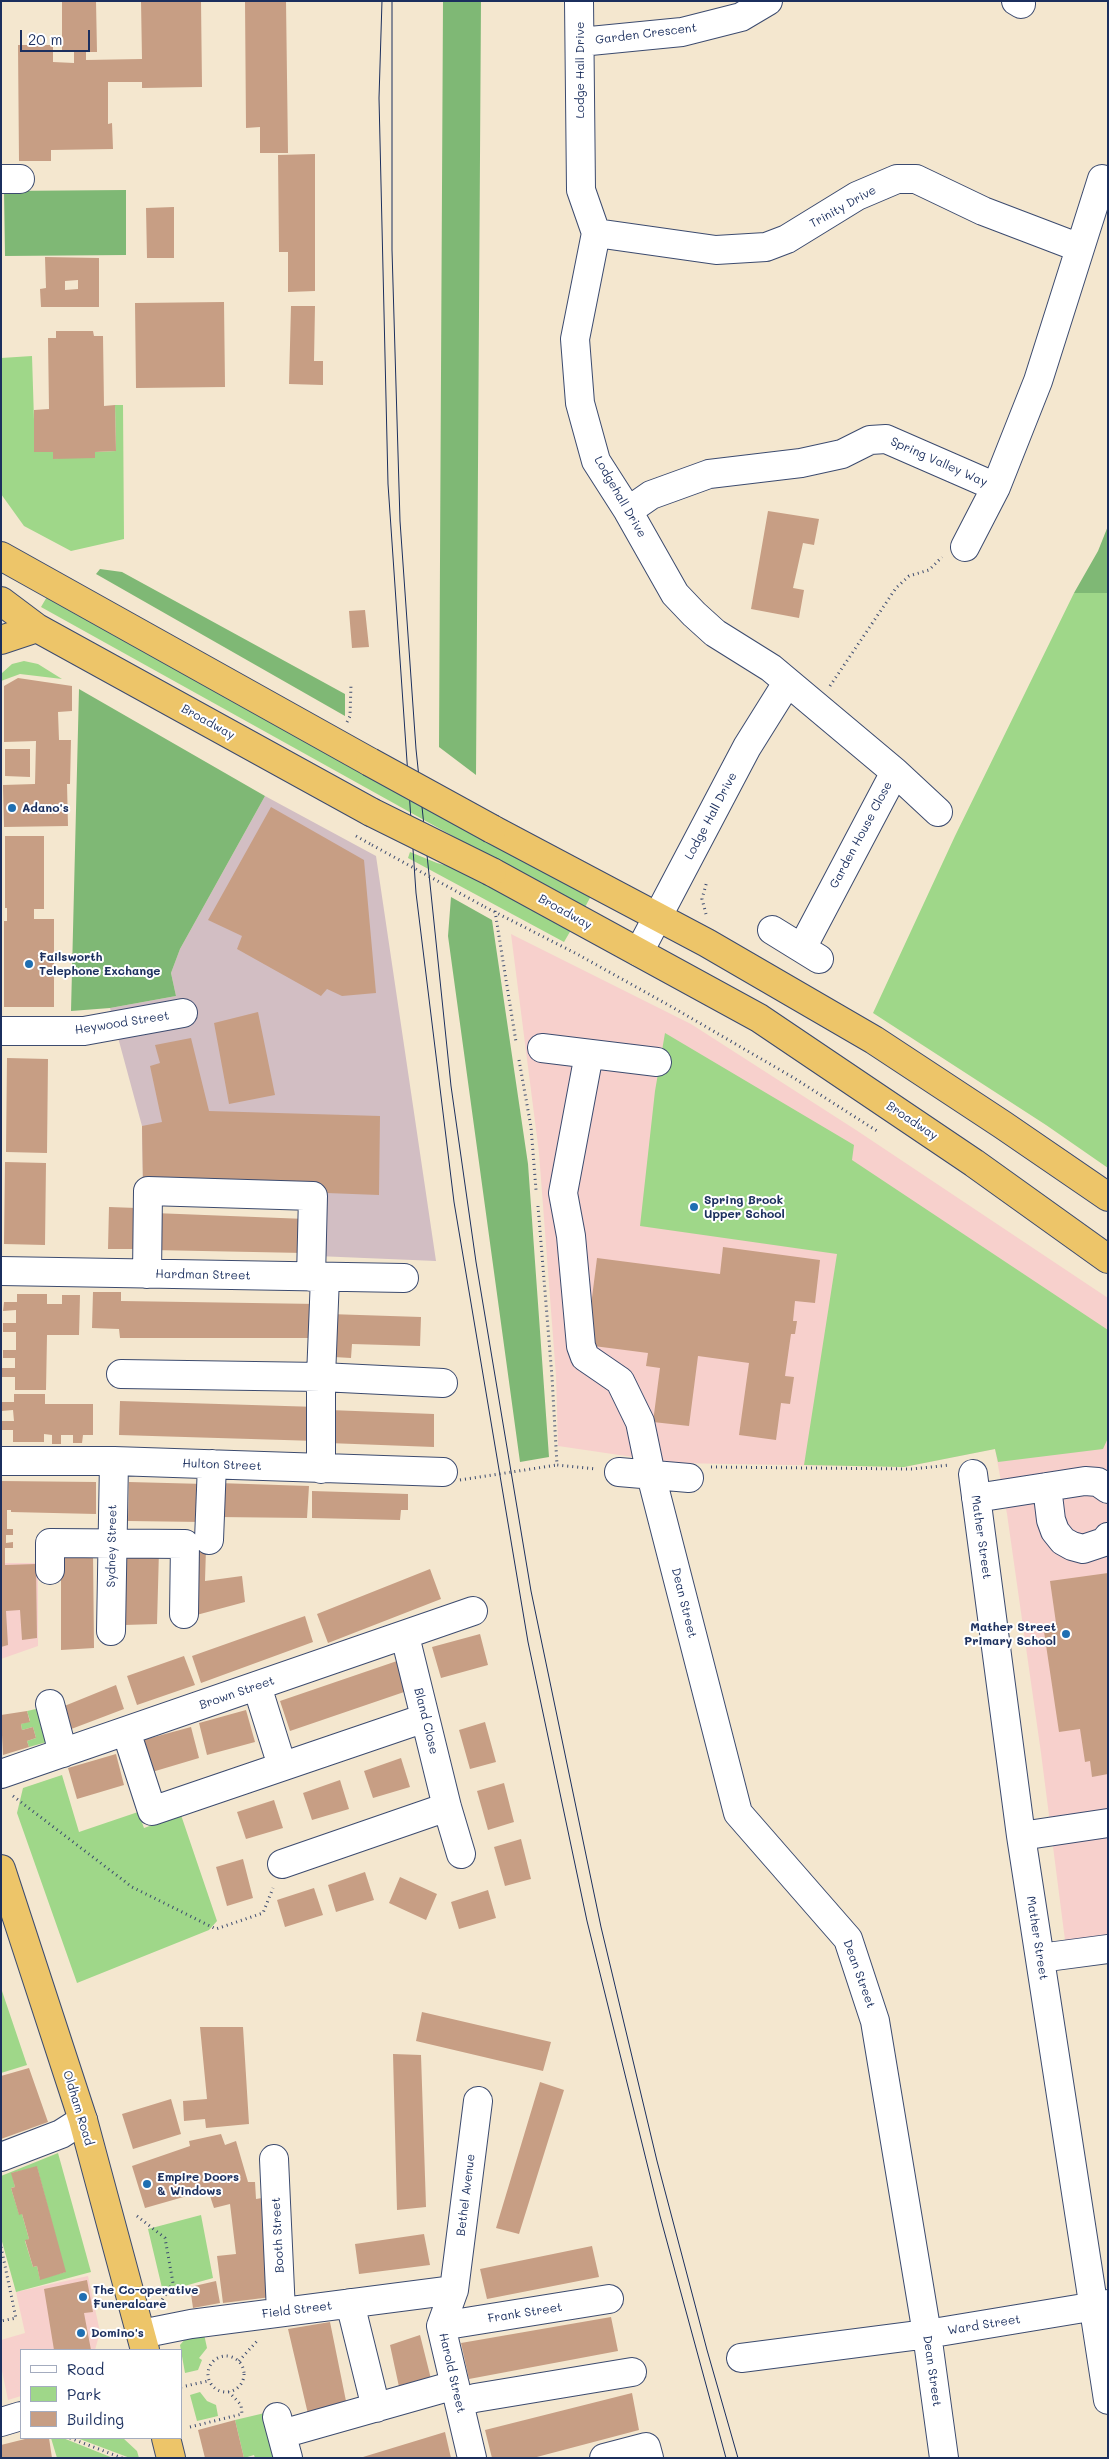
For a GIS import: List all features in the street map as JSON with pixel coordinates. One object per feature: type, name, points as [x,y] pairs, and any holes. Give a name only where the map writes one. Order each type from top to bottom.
[{"type":"highway","points":[[1,556],[492,829],[707,943],[874,1040],[1108,1197]]},
{"type":"highway","name":"Broadway","points":[[1,601],[37,628],[371,812],[492,872],[759,1018],[974,1163],[1108,1259]]},
{"type":"highway","points":[[1,640],[37,628]]},
{"type":"highway","name":"Oldham Road","points":[[1,1869],[83,2120],[143,2342]]},
{"type":"highway","points":[[171,2458],[176,2439]]},
{"type":"street","name":"Lodge Hall Drive","points":[[579,1],[580,139]]},
{"type":"street","name":"Garden Crescent","points":[[580,42],[682,32],[742,16],[768,1]]},
{"type":"street","name":"Lodgehall Drive","points":[[580,139],[582,190],[596,233],[575,340],[580,403],[596,461],[628,511],[675,594],[694,614],[723,638],[771,668],[822,711]]},
{"type":"street","name":"Trinity Drive","points":[[596,233],[716,250],[766,247],[786,240],[857,196],[897,180],[916,179],[983,210],[1080,248]]},
{"type":"street","name":"Spring Valley Way","points":[[628,511],[651,495],[710,474],[801,463],[842,454],[870,440],[886,439],[996,487],[1038,381],[1102,179]]},
{"type":"street","points":[[956,548],[996,487]]},
{"type":"street","name":"Lodge Hall Drive","points":[[639,952],[747,747],[787,683]]},
{"type":"street","name":"Garden House Close","points":[[772,930],[810,953],[895,772],[822,711]]},
{"type":"street","points":[[895,772],[938,812]]},
{"type":"street","name":"Heywood Street","points":[[1,1031],[84,1031],[183,1013]]},
{"type":"street","points":[[526,1048],[657,1062]]},
{"type":"street","name":"Dean Street","points":[[589,1054],[563,1193],[571,1236],[582,1346],[585,1357],[620,1381],[640,1422],[651,1475],[738,1813],[848,1939],[875,2021],[927,2334],[944,2458]]},
{"type":"street","points":[[148,1274],[148,1190],[313,1196],[321,1378],[321,1469]]},
{"type":"street","name":"Hardman Street","points":[[1,1271],[404,1278]]},
{"type":"street","points":[[121,1374],[321,1378],[443,1383]]},
{"type":"street","name":"Hulton Street","points":[[1,1461],[114,1461],[212,1464],[451,1476]]},
{"type":"street","name":"Sydney Street","points":[[111,1631],[114,1461]]},
{"type":"street","points":[[209,1540],[212,1464]]},
{"type":"street","points":[[619,1472],[651,1475],[699,1472]]},
{"type":"street","points":[[974,1486],[1047,1487],[1085,1481],[1098,1482],[1108,1489]]},
{"type":"street","name":"Mather Street","points":[[974,1486],[1021,1836],[1100,2306],[1108,2400]]},
{"type":"street","points":[[1047,1487],[1051,1520],[1055,1531],[1063,1541],[1083,1549],[1104,1542],[1108,1537]]},
{"type":"street","points":[[50,1570],[50,1543],[185,1544],[184,1614]]},
{"type":"street","name":"Brown Street","points":[[6,1784],[63,1753],[473,1611]]},
{"type":"street","name":"Bland Close","points":[[405,1636],[447,1807],[461,1854]]},
{"type":"street","points":[[257,1686],[282,1766]]},
{"type":"street","points":[[50,1704],[63,1753]]},
{"type":"street","points":[[126,1731],[152,1812],[425,1718]]},
{"type":"street","points":[[282,1864],[447,1807]]},
{"type":"street","points":[[1021,1836],[1108,1823]]},
{"type":"street","points":[[1040,1958],[1108,1949]]},
{"type":"street","name":"Bethel Avenue","points":[[454,2290],[478,2101]]},
{"type":"street","points":[[1,2157],[61,2134],[83,2120]]},
{"type":"street","name":"Booth Street","points":[[274,2158],[281,2312]]},
{"type":"street","name":"Field Street","points":[[143,2342],[191,2324],[454,2290]]},
{"type":"street","name":"Harold Street","points":[[454,2290],[441,2326],[472,2458]]},
{"type":"street","name":"Frank Street","points":[[441,2326],[609,2298]]},
{"type":"street","points":[[350,2303],[376,2408]]},
{"type":"street","name":"Ward Street","points":[[741,2358],[927,2334],[1100,2306]]},
{"type":"street","points":[[282,2436],[376,2408],[457,2394],[475,2398],[632,2372]]},
{"type":"street","points":[[1,2422],[20,2416]]},
{"type":"street","points":[[604,2458],[648,2452]]},
{"type":"path","points":[[822,711],[824,694],[896,588],[903,580],[929,570],[956,548]]},
{"type":"path","points":[[344,726],[350,716],[351,684]]},
{"type":"path","points":[[372,844],[485,907],[672,1006],[794,1078],[886,1137]]},
{"type":"path","points":[[494,911],[526,1048],[536,1194]]},
{"type":"path","points":[[537,1204],[552,1377],[556,1465]]},
{"type":"path","points":[[699,1472],[912,1469],[954,1464],[974,1486]]},
{"type":"path","points":[[451,1476],[556,1465],[619,1472]]},
{"type":"path","points":[[6,1784],[132,1887],[216,1929],[263,1913],[282,1864]]},
{"type":"path","points":[[137,2216],[165,2238],[173,2283],[160,2303]]},
{"type":"path","points":[[1,2247],[16,2318],[1,2321]]},
{"type":"path","points":[[228,2356],[235,2358],[242,2366],[244,2377],[239,2387],[229,2392],[216,2390],[208,2381],[208,2368],[216,2358],[228,2356]]},
{"type":"path","points":[[182,2387],[208,2381]]},
{"type":"path","points":[[182,2431],[242,2414],[241,2404],[229,2392]]},
{"type":"path","points":[[73,2439],[122,2458]]},
{"type":"shaded area","points":[[265,796],[376,856],[436,1261],[317,1256],[318,1193],[143,1186],[142,1126],[110,1008],[176,996],[171,973],[180,949]]},
{"type":"shaded area","points":[[511,934],[691,1024],[856,1130],[1108,1298],[1108,1941],[1066,1948],[1007,1514],[995,1449],[904,1467],[674,1463],[558,1446],[556,1376],[539,1153]]},
{"type":"shaded area","points":[[1,1563],[38,1563],[38,1646],[1,1659]]},
{"type":"shaded area","points":[[88,2276],[100,2332],[95,2349],[20,2349],[20,2396],[8,2400],[1,2366],[1,2340],[25,2333],[16,2292]]},
{"type":"green space","points":[[443,1],[481,1],[476,775],[439,747]]},
{"type":"green space","points":[[126,190],[126,255],[5,256],[4,191]]},
{"type":"green space","points":[[32,356],[35,452],[53,452],[53,459],[95,452],[116,451],[115,405],[123,405],[124,539],[71,551],[24,526],[1,494],[1,358]]},
{"type":"green space","points":[[1108,526],[1108,593],[1074,593],[1098,551]]},
{"type":"green space","points":[[100,569],[122,572],[345,694],[345,716],[96,574]]},
{"type":"green space","points":[[1074,593],[1108,593],[1108,1168],[1046,1125],[873,1013],[955,836]]},
{"type":"green space","points":[[48,595],[591,896],[584,909],[41,607]]},
{"type":"green space","points":[[24,661],[38,664],[62,679],[20,674],[1,681],[2,673],[12,664]]},
{"type":"green space","points":[[79,689],[265,796],[180,949],[171,973],[176,996],[110,1008],[71,1011]]},
{"type":"green space","points":[[410,852],[437,863],[462,870],[571,930],[564,942],[408,858]]},
{"type":"green space","points":[[451,897],[492,920],[528,1164],[549,1457],[520,1462],[448,936]]},
{"type":"green space","points":[[665,1033],[854,1145],[852,1160],[1108,1330],[1108,1438],[1103,1449],[998,1462],[995,1449],[904,1467],[804,1465],[837,1254],[640,1226],[655,1091]]},
{"type":"green space","points":[[45,1707],[54,1740],[29,1747],[27,1741],[36,1738],[33,1727],[22,1730],[21,1724],[30,1721],[27,1711]]},
{"type":"green space","points":[[62,1775],[79,1832],[138,1812],[144,1828],[181,1815],[217,1921],[209,1930],[77,1983],[17,1813],[23,1788]]},
{"type":"green space","points":[[1,1988],[27,2065],[1,2073]]},
{"type":"green space","points":[[58,2153],[91,2272],[16,2292],[1,2238],[1,2176]],"holes":[[[37,2167],[65,2272],[40,2279],[37,2266],[33,2267],[25,2241],[29,2239],[22,2214],[19,2214],[11,2188],[15,2187],[12,2173]]]},
{"type":"green space","points":[[201,2215],[213,2278],[163,2292],[148,2229]]},
{"type":"green space","points":[[204,2334],[207,2348],[199,2358],[202,2360],[198,2370],[185,2373],[180,2345],[186,2338]]},
{"type":"green space","points":[[200,2392],[207,2401],[216,2405],[218,2416],[197,2421],[190,2395]]},
{"type":"green space","points":[[269,2412],[276,2458],[255,2458],[254,2455],[244,2458],[235,2420]]},
{"type":"green space","points":[[51,2439],[66,2439],[113,2458],[57,2458]]},
{"type":"green space","points":[[80,2439],[124,2439],[137,2451],[139,2458],[130,2458]]},
{"type":"building","points":[[62,1],[96,1],[97,52],[86,52],[86,60],[142,59],[141,1],[201,1],[202,87],[142,88],[142,82],[108,82],[108,124],[112,123],[113,149],[51,150],[51,161],[19,161],[18,45],[53,45],[53,62],[74,63],[74,52],[62,52]]},
{"type":"building","points":[[245,1],[286,1],[288,153],[260,153],[260,127],[246,128]]},
{"type":"building","points":[[315,154],[315,291],[288,292],[288,252],[279,252],[278,155]]},
{"type":"building","points":[[174,207],[174,258],[147,258],[146,208]]},
{"type":"building","points":[[45,257],[99,258],[99,307],[41,307],[40,289],[46,288]],"holes":[[[78,280],[78,289],[65,290],[65,281]]]},
{"type":"building","points":[[224,302],[225,387],[136,388],[135,303]]},
{"type":"building","points":[[291,306],[315,306],[314,361],[323,361],[323,385],[289,384]]},
{"type":"building","points":[[56,331],[93,331],[94,336],[103,336],[104,406],[115,405],[116,451],[95,452],[95,458],[53,459],[53,452],[34,452],[34,410],[49,409],[48,338],[56,338]]},
{"type":"building","points":[[768,511],[819,519],[814,545],[803,543],[793,588],[804,590],[799,618],[751,609]]},
{"type":"building","points":[[365,610],[369,647],[352,648],[349,611]]},
{"type":"building","points":[[18,678],[72,686],[72,711],[58,712],[59,740],[71,740],[70,784],[67,784],[68,826],[4,827],[3,785],[35,784],[36,741],[4,742],[4,686]]},
{"type":"building","points":[[5,749],[30,749],[30,777],[5,776]]},
{"type":"building","points":[[271,807],[364,860],[376,993],[342,996],[327,989],[321,996],[237,949],[242,936],[208,920]]},
{"type":"building","name":"Failsworth Telephone Exchange","points":[[5,836],[44,836],[44,909],[34,909],[34,919],[54,919],[54,1007],[4,1007],[4,921],[7,921],[7,908],[5,908]]},
{"type":"building","points":[[258,1012],[275,1095],[229,1104],[214,1023]]},
{"type":"building","points":[[191,1038],[209,1111],[380,1116],[379,1195],[143,1186],[142,1126],[162,1122],[150,1066],[160,1063],[155,1045]]},
{"type":"building","points":[[7,1058],[48,1059],[47,1153],[6,1152]]},
{"type":"building","points":[[5,1162],[46,1163],[45,1245],[4,1244]]},
{"type":"building","points":[[109,1207],[137,1208],[136,1249],[108,1249]]},
{"type":"building","points":[[154,1213],[306,1219],[304,1253],[152,1250]]},
{"type":"building","points":[[723,1247],[820,1260],[815,1303],[795,1301],[793,1321],[797,1321],[795,1334],[791,1334],[785,1376],[794,1377],[790,1404],[781,1403],[776,1440],[739,1435],[749,1363],[698,1356],[689,1426],[653,1422],[660,1368],[646,1366],[648,1353],[586,1345],[597,1258],[720,1274]]},
{"type":"building","points":[[93,1292],[121,1292],[121,1301],[318,1304],[317,1338],[120,1338],[119,1329],[92,1328]]},
{"type":"building","points":[[17,1294],[47,1294],[47,1304],[62,1304],[62,1295],[80,1295],[79,1335],[47,1335],[46,1390],[15,1390],[15,1377],[2,1377],[2,1368],[15,1368],[15,1358],[3,1358],[3,1350],[16,1350],[16,1332],[3,1332],[3,1323],[16,1323],[16,1310],[3,1311],[4,1302],[17,1302]]},
{"type":"building","points":[[329,1314],[421,1317],[420,1346],[352,1344],[351,1358],[334,1357]]},
{"type":"building","points":[[14,1394],[45,1394],[45,1404],[93,1404],[93,1435],[83,1435],[82,1443],[73,1443],[73,1435],[61,1435],[61,1444],[52,1444],[52,1435],[44,1434],[44,1442],[13,1442],[13,1430],[1,1430],[1,1421],[14,1421],[13,1410],[1,1411],[1,1402],[14,1402]]},
{"type":"building","points":[[120,1401],[318,1407],[317,1441],[119,1435]]},
{"type":"building","points":[[329,1410],[434,1414],[434,1447],[328,1443]]},
{"type":"building","points":[[1,1481],[96,1482],[96,1514],[11,1512],[11,1510],[7,1510],[7,1529],[13,1529],[13,1535],[6,1535],[6,1543],[13,1542],[13,1548],[5,1548],[5,1565],[36,1564],[37,1638],[22,1640],[20,1610],[6,1611],[8,1645],[1,1647]]},
{"type":"building","points":[[129,1482],[205,1484],[203,1522],[128,1521]]},
{"type":"building","points":[[218,1483],[309,1486],[307,1518],[218,1517]]},
{"type":"building","points":[[312,1491],[408,1494],[408,1510],[401,1510],[400,1520],[312,1518]]},
{"type":"building","points":[[190,1548],[206,1548],[205,1581],[242,1576],[245,1602],[189,1617]]},
{"type":"building","points":[[126,1549],[159,1550],[157,1624],[124,1625]]},
{"type":"building","points":[[61,1553],[93,1553],[94,1648],[61,1650]]},
{"type":"building","points":[[430,1569],[441,1599],[328,1643],[317,1614]]},
{"type":"building","points":[[1108,1573],[1108,1774],[1092,1777],[1090,1761],[1085,1762],[1080,1729],[1059,1732],[1043,1625],[1056,1623],[1050,1581]]},
{"type":"building","points":[[305,1616],[313,1642],[201,1683],[192,1656]]},
{"type":"building","points":[[480,1634],[488,1665],[441,1678],[432,1647]]},
{"type":"building","points":[[184,1656],[195,1685],[137,1705],[127,1676]]},
{"type":"building","points":[[397,1661],[407,1691],[290,1731],[280,1701]]},
{"type":"building","points":[[116,1685],[124,1709],[66,1731],[57,1709]]},
{"type":"building","points":[[246,1710],[255,1742],[207,1755],[199,1723]]},
{"type":"building","points":[[27,1711],[30,1722],[21,1724],[22,1730],[33,1727],[36,1738],[27,1741],[29,1747],[3,1755],[1,1715]]},
{"type":"building","points":[[485,1722],[496,1762],[470,1769],[459,1730]]},
{"type":"building","points":[[191,1727],[199,1758],[152,1772],[143,1740]]},
{"type":"building","points":[[116,1754],[124,1785],[77,1799],[68,1768]]},
{"type":"building","points":[[401,1758],[410,1787],[373,1798],[364,1771]]},
{"type":"building","points":[[340,1780],[349,1809],[312,1820],[303,1793]]},
{"type":"building","points":[[504,1783],[514,1822],[488,1830],[477,1791]]},
{"type":"building","points":[[274,1800],[283,1828],[246,1839],[237,1812]]},
{"type":"building","points":[[521,1839],[531,1879],[505,1886],[494,1847]]},
{"type":"building","points":[[243,1859],[253,1898],[227,1906],[216,1867]]},
{"type":"building","points":[[365,1872],[374,1900],[336,1912],[328,1885]]},
{"type":"building","points":[[400,1877],[437,1894],[426,1920],[389,1903]]},
{"type":"building","points":[[314,1888],[323,1915],[285,1927],[277,1900]]},
{"type":"building","points":[[488,1890],[496,1918],[459,1929],[451,1902]]},
{"type":"building","points":[[422,2012],[551,2042],[543,2071],[416,2041]]},
{"type":"building","points":[[200,2027],[243,2027],[249,2124],[206,2128],[205,2119],[184,2121],[183,2101],[207,2099]]},
{"type":"building","points":[[393,2054],[421,2055],[426,2207],[397,2210]]},
{"type":"building","points":[[29,2068],[48,2122],[1,2139],[1,2076]]},
{"type":"building","points":[[540,2082],[564,2090],[519,2234],[496,2228]]},
{"type":"building","points":[[171,2099],[181,2134],[133,2149],[122,2114]]},
{"type":"building","points":[[221,2134],[225,2145],[236,2141],[248,2182],[255,2182],[256,2199],[262,2198],[271,2297],[223,2303],[217,2256],[236,2254],[230,2204],[214,2208],[208,2190],[145,2208],[132,2166],[190,2146],[189,2141]]},
{"type":"building","points":[[37,2166],[66,2272],[40,2280],[37,2266],[33,2267],[25,2240],[29,2239],[22,2214],[19,2215],[11,2188],[15,2187],[11,2173]]},
{"type":"building","points":[[424,2234],[430,2265],[359,2274],[355,2244]]},
{"type":"building","points":[[592,2246],[599,2277],[487,2299],[480,2269]]},
{"type":"building","points":[[87,2280],[93,2312],[84,2313],[91,2349],[54,2349],[44,2289]]},
{"type":"building","points":[[216,2281],[220,2303],[193,2308],[190,2287]]},
{"type":"building","points":[[611,2317],[618,2351],[469,2379],[461,2343]]},
{"type":"building","points":[[330,2322],[347,2406],[308,2414],[288,2329]]},
{"type":"building","points":[[420,2335],[433,2387],[401,2396],[390,2345]]},
{"type":"building","points":[[632,2393],[639,2430],[533,2458],[492,2458],[485,2430]]},
{"type":"building","points":[[235,2420],[244,2458],[205,2458],[198,2430]]},
{"type":"building","points":[[445,2432],[451,2458],[363,2458],[363,2457]]},
{"type":"building","points":[[25,2439],[49,2439],[52,2458],[1,2458],[1,2445]]},
{"type":"tram line","points":[[382,1],[379,98],[388,484],[416,893],[454,1202],[528,1642],[587,1921],[660,2216],[726,2458]]},
{"type":"tram line","points":[[392,1],[392,250],[400,521],[416,749],[451,1086],[476,1262],[531,1591],[601,1927],[657,2161],[738,2458]]},
{"type":"place","name":"Adano's","points":[[12,808]]},
{"type":"place","name":"Failsworth Telephone Exchange","points":[[29,964]]},
{"type":"place","name":"Spring Brook Upper School","points":[[694,1207]]},
{"type":"place","name":"Mather Street Primary School","points":[[1066,1634]]},
{"type":"place","name":"Empire Doors & Windows","points":[[147,2184]]},
{"type":"place","name":"The Co-operative Funeralcare","points":[[83,2297]]},
{"type":"place","name":"Domino's","points":[[81,2333]]}]
